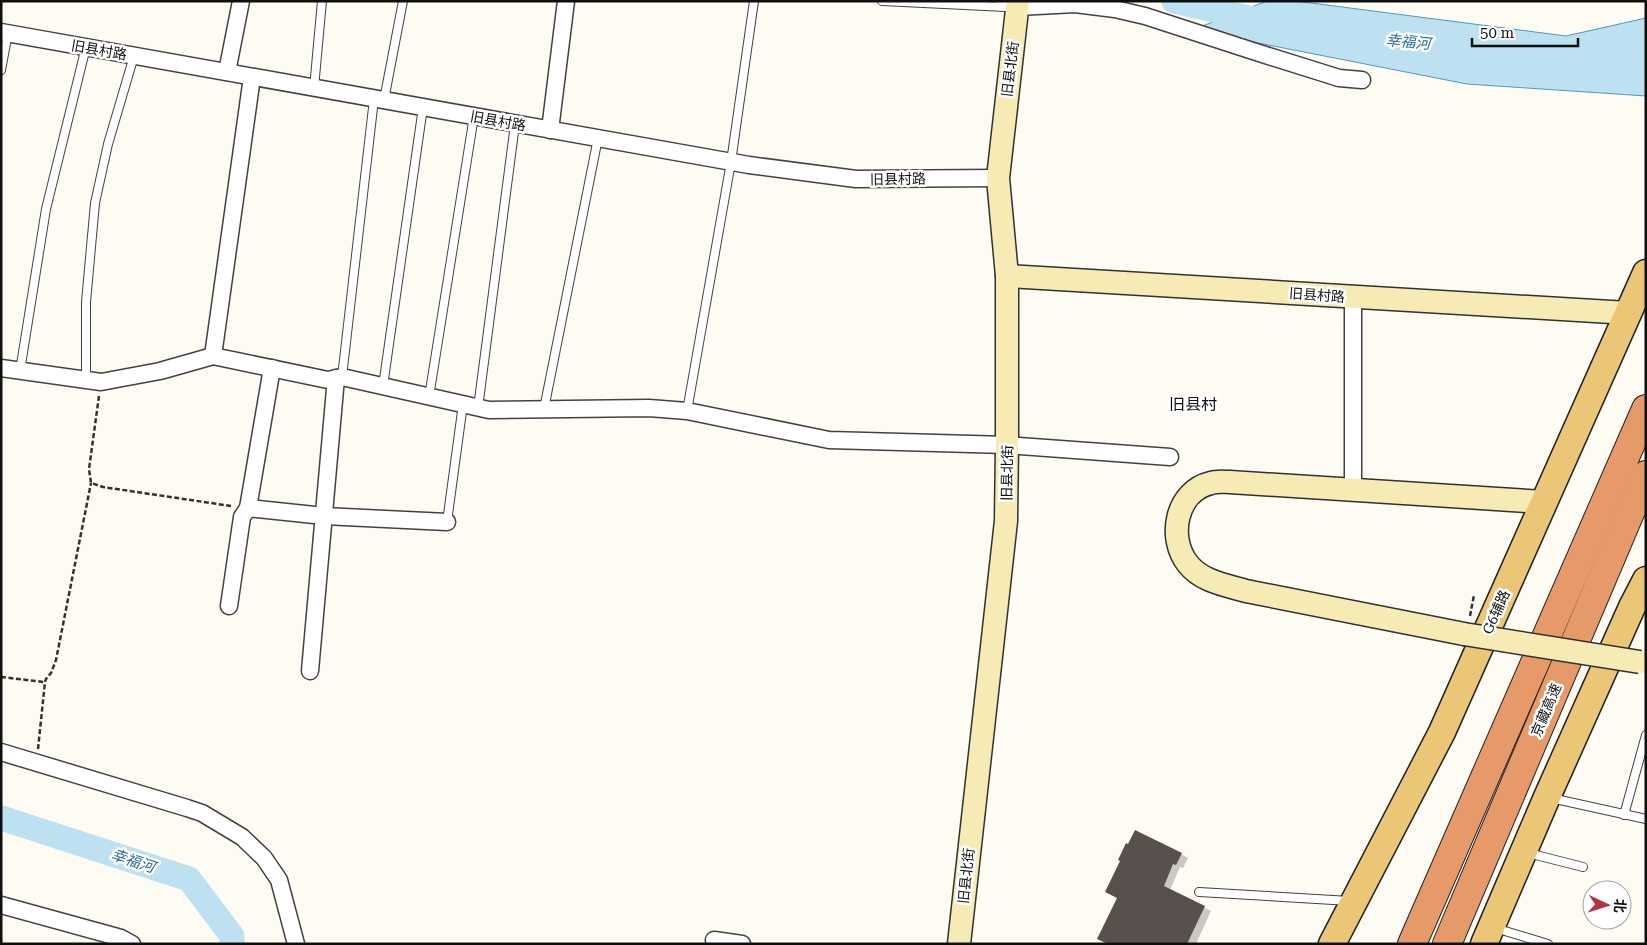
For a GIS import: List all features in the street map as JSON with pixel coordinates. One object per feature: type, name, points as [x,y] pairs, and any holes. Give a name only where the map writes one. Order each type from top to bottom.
[{"type":"highway","points":[[1412,944],[1646,409]]},
{"type":"highway","name":"京藏高速","points":[[1447,944],[1646,476]]},
{"type":"main road","name":"G6辅路","points":[[1332,944],[1442,732],[1646,273]]},
{"type":"main road","points":[[1488,935],[1632,606],[1646,580]]},
{"type":"street","points":[[227,72],[241,1]]},
{"type":"street","points":[[550,130],[566,1]]},
{"type":"street","points":[[1013,3],[1075,4],[1115,9],[1145,16],[1339,78],[1362,80]]},
{"type":"street","name":"旧县北街","points":[[959,944],[1006,521],[1007,276],[998,178],[1013,3]]},
{"type":"street","name":"旧县村路","points":[[4,33],[731,162],[856,179],[998,178]]},
{"type":"street","points":[[213,356],[252,77]]},
{"type":"street","name":"旧县村路","points":[[1007,276],[1628,313]]},
{"type":"street","points":[[1352,490],[1353,297]]},
{"type":"street","points":[[1,368],[94,381],[160,370],[213,356],[328,380],[339,378],[383,386],[489,410],[649,408],[687,412],[828,440],[1007,446],[1170,456]]},
{"type":"street","points":[[229,606],[242,516],[248,508],[272,368]]},
{"type":"street","points":[[310,671],[339,378]]},
{"type":"street","points":[[1544,502],[1230,482],[1210,483],[1195,491],[1182,504],[1176,525],[1177,546],[1188,564],[1202,577],[1246,591],[1466,627],[1643,662]]},
{"type":"street","points":[[248,508],[324,516],[447,522]]},
{"type":"street","points":[[1,752],[202,813],[242,837],[264,858],[279,880],[296,944]]},
{"type":"street","points":[[1,905],[121,938],[132,944]]},
{"type":"street","points":[[714,940],[742,944]]},
{"type":"lane","points":[[314,88],[322,1]]},
{"type":"lane","points":[[339,378],[379,99],[403,1]]},
{"type":"lane","points":[[687,412],[731,162],[754,1]]},
{"type":"lane","points":[[882,1],[1013,3]]},
{"type":"lane","points":[[1,70],[4,33]]},
{"type":"lane","points":[[20,371],[46,209],[86,47]]},
{"type":"lane","points":[[94,381],[86,302],[95,203],[108,144],[134,56]]},
{"type":"lane","points":[[383,386],[423,107]]},
{"type":"lane","points":[[429,396],[474,116]]},
{"type":"lane","points":[[447,522],[470,406],[515,124]]},
{"type":"lane","points":[[544,409],[598,138]]},
{"type":"lane","points":[[1624,814],[1646,735]]},
{"type":"lane","points":[[1547,797],[1646,819]]},
{"type":"lane","points":[[1523,852],[1583,866]]},
{"type":"lane","points":[[1199,892],[1355,901]]},
{"type":"lane","points":[[1488,935],[1548,944]]},
{"type":"path","points":[[37,763],[45,682],[56,660],[91,483],[89,469],[94,381]]},
{"type":"path","points":[[91,483],[103,487],[248,508]]},
{"type":"path","points":[[1466,627],[1474,596]]},
{"type":"path","points":[[1,677],[45,682]]},
{"type":"water","points":[[1267,1],[1296,1],[1566,36],[1646,18],[1646,96],[1467,84],[1192,30]]},
{"type":"building","points":[[1135,830],[1182,853],[1176,865],[1173,864],[1164,886],[1205,906],[1187,944],[1108,944],[1097,939],[1117,898],[1105,892],[1120,861],[1118,860],[1126,843],[1128,844]]},
{"type":"waterway","name":"幸福河","points":[[1174,1],[1266,22]]},
{"type":"waterway","name":"幸福河","points":[[1,818],[189,879],[232,936],[232,944]]},
{"type":"district","name":"旧县村","points":[[1193,404]]}]
